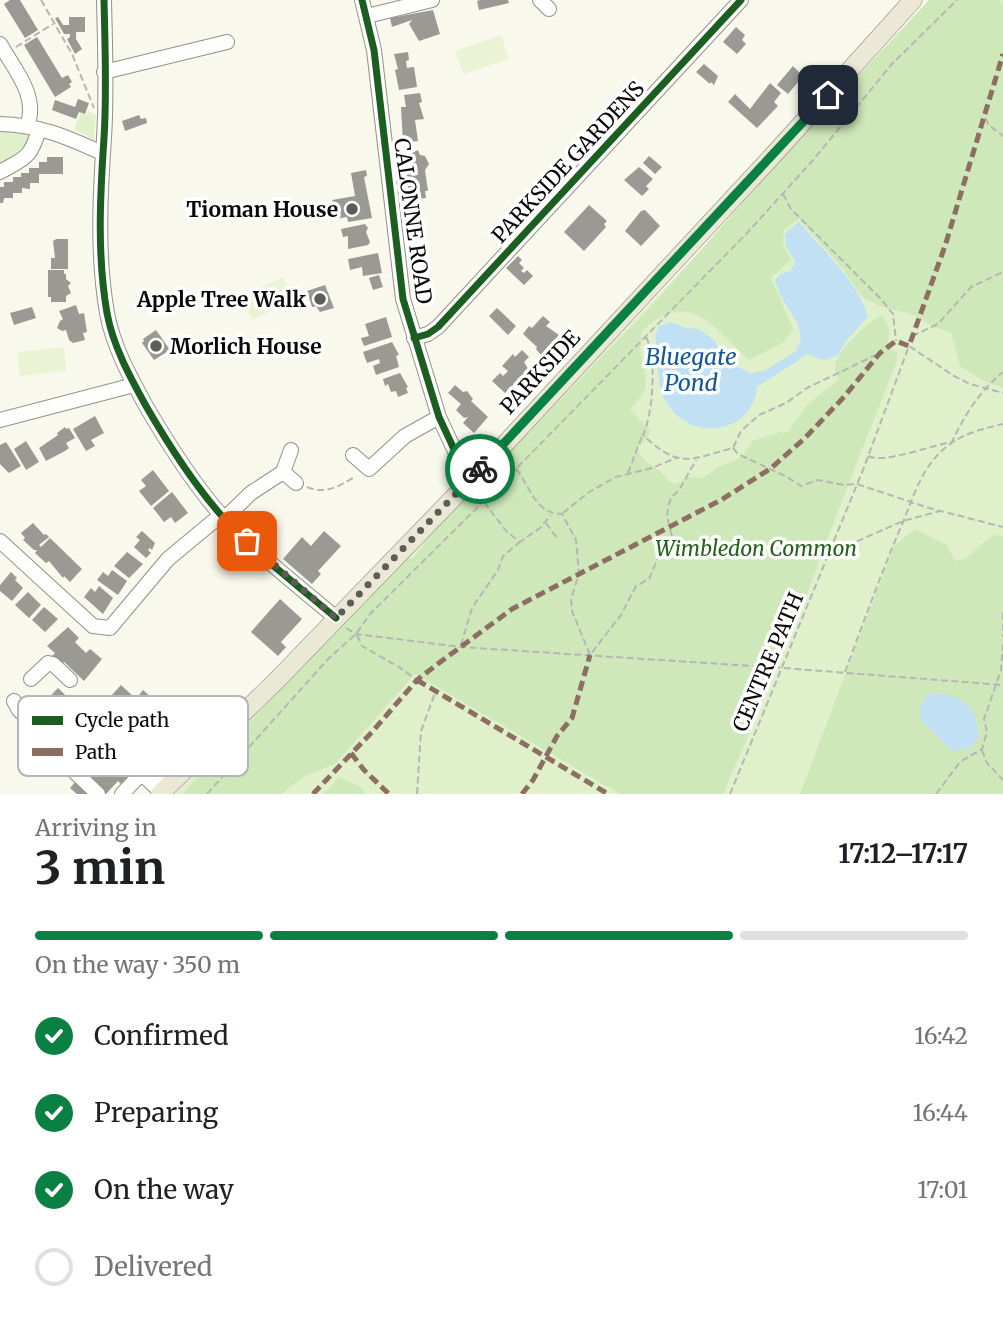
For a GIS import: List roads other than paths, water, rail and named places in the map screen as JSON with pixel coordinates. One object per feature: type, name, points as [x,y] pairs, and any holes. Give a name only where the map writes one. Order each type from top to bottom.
[{"type":"main road","name":"PARKSIDE","points":[[248,709],[470,479],[776,152],[913,0]]},
{"type":"main road","name":"PARKSIDE","points":[[164,790],[178,776]]},
{"type":"street","points":[[104,0],[100,263],[114,339],[134,385],[173,451],[223,516],[247,541],[336,618]]},
{"type":"street","name":"CALONNE ROAD","points":[[362,0],[373,50],[404,299],[439,417],[458,460],[470,479]]},
{"type":"street","points":[[367,16],[400,4],[432,0]]},
{"type":"street","name":"PARKSIDE GARDENS","points":[[414,338],[428,334],[438,327],[741,0]]},
{"type":"street","points":[[104,72],[227,42]]},
{"type":"street","points":[[0,172],[34,149],[30,101],[26,87],[2,49]]},
{"type":"street","points":[[0,124],[62,134],[102,153]]},
{"type":"street","points":[[0,420],[134,385]]},
{"type":"street","points":[[353,456],[369,469],[405,436],[439,417]]},
{"type":"street","points":[[0,541],[93,626],[110,628],[168,559],[251,492],[283,472],[291,450]]},
{"type":"street","points":[[283,472],[296,483]]},
{"type":"street","points":[[32,679],[47,663],[53,664],[70,680]]},
{"type":"street","points":[[14,701],[18,707]]},
{"type":"street","points":[[79,776],[98,794]]},
{"type":"street","points":[[122,794],[139,776],[144,776],[164,790]]},
{"type":"water","name":"Bluegate Pond","points":[[799,222],[848,279],[868,317],[846,341],[838,355],[824,360],[808,354],[757,387],[753,403],[745,415],[733,423],[720,428],[691,424],[678,416],[661,390],[656,338],[659,326],[670,322],[699,329],[714,340],[728,363],[752,373],[766,370],[796,351],[801,339],[798,324],[780,295],[775,280],[780,274],[791,271],[795,261],[786,246],[785,233]]},
{"type":"water","points":[[928,693],[958,699],[971,709],[978,727],[978,739],[970,748],[952,751],[921,721],[920,707]]},
{"type":"place","name":"Tioman House","points":[[352,209]]},
{"type":"place","name":"Apple Tree Walk","points":[[320,299]]},
{"type":"place","name":"Morlich House","points":[[156,346]]},
{"type":"park label","name":"Wimbledon Common","points":[[756,548]]}]
